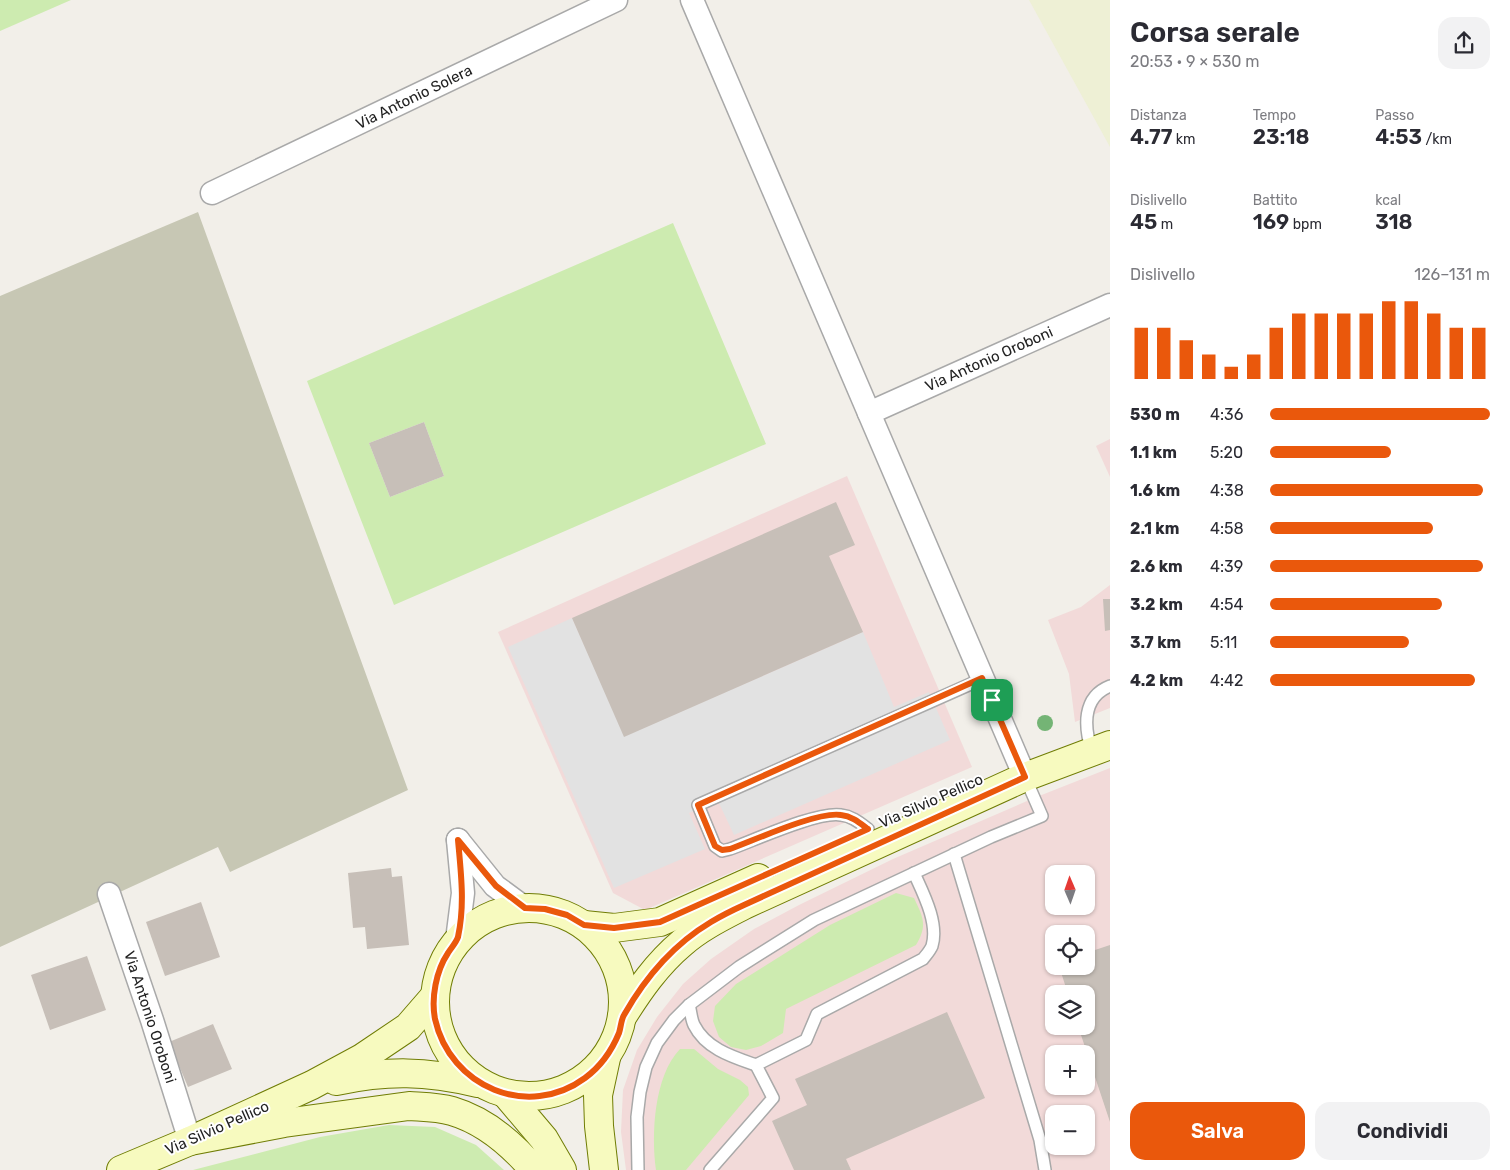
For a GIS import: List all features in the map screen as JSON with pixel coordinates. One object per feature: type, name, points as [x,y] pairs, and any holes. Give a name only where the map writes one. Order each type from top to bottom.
[{"type":"main road","name":"Via Silvio Pellico","points":[[584,925],[614,928],[660,922],[868,829],[1100,740]]},
{"type":"main road","name":"Via Silvio Pellico","points":[[622,1017],[641,987],[661,963],[682,942],[710,922],[1022,770]]},
{"type":"main road","name":"Via Silvio Pellico","points":[[312,1085],[369,1074],[411,1072],[446,1076],[481,1084],[506,1094],[528,1097],[550,1094],[569,1088],[586,1077],[606,1058],[619,1032],[622,1017],[624,992],[619,973],[611,955],[600,939],[584,925],[560,913],[545,909],[525,908],[500,912],[478,922],[457,940],[447,954],[439,972],[434,997],[435,1018],[442,1039],[451,1056],[463,1071],[481,1084]]},
{"type":"main road","name":"Via Silvio Pellico","points":[[121,1170],[190,1141],[312,1085],[362,1058],[408,1027],[434,997]]},
{"type":"main road","points":[[604,1170],[598,1095],[606,1058]]},
{"type":"main road","points":[[506,1094],[544,1139],[562,1170]]},
{"type":"main road","points":[[190,1141],[284,1123],[409,1106],[451,1111],[476,1120],[518,1151],[534,1170]]},
{"type":"street","name":"Via Antonio Solera","points":[[212,193],[616,0]]},
{"type":"street","points":[[692,0],[1022,770]]},
{"type":"street","name":"Via Antonio Oroboni","points":[[869,413],[1110,305]]},
{"type":"street","points":[[457,940],[463,893],[458,840],[496,886],[525,908]]},
{"type":"street","name":"Via Antonio Oroboni","points":[[109,894],[152,1020],[190,1141]]},
{"type":"lane","points":[[868,829],[853,818],[841,814],[820,816],[730,849],[722,850],[715,846],[698,805],[982,678]]},
{"type":"lane","points":[[1100,740],[1089,705],[1095,694],[1110,686]]},
{"type":"lane","points":[[638,1170],[636,1117],[646,1067],[657,1042],[674,1020],[689,1005],[739,967],[814,920],[991,837],[1042,816],[1022,770]]},
{"type":"lane","points":[[954,854],[1040,1140],[1045,1170]]},
{"type":"lane","points":[[756,1065],[806,1040],[816,1014],[923,959],[932,948],[934,935],[925,896],[914,873]]},
{"type":"lane","points":[[689,1005],[694,1025],[707,1043],[728,1055],[756,1065],[772,1098],[710,1170]]},
{"type":"shaded area","points":[[1029,0],[1110,0],[1110,147]]},
{"type":"shaded area","points":[[198,212],[408,790],[230,872],[218,847],[0,947],[0,296]]},
{"type":"shaded area","points":[[1110,439],[1110,477],[1096,446]]},
{"type":"shaded area","points":[[847,476],[972,767],[645,910],[613,893],[498,632]]},
{"type":"shaded area","points":[[1110,585],[1110,708],[1075,722],[1069,674],[1048,620],[1081,607]]},
{"type":"shaded area","points":[[572,618],[625,736],[863,632],[894,707],[929,692],[950,740],[734,835],[718,801],[689,813],[705,849],[614,888],[508,647]]},
{"type":"shaded area","points":[[1110,768],[1110,1170],[626,1170],[621,1132],[623,1090],[637,1050],[657,1017],[683,984],[711,959],[754,929],[893,859],[1034,798]]},
{"type":"green space","points":[[0,0],[71,0],[0,31]]},
{"type":"green space","points":[[673,223],[766,444],[394,605],[307,381]],"holes":[[[424,422],[444,476],[390,497],[369,443]]]},
{"type":"green space","points":[[896,893],[914,898],[920,911],[923,926],[916,945],[786,1009],[783,1033],[761,1046],[746,1050],[731,1047],[719,1037],[713,1021],[715,1006],[736,984],[830,925]]},
{"type":"green space","points":[[680,1049],[694,1049],[718,1069],[740,1080],[748,1087],[749,1095],[686,1170],[656,1170],[654,1140],[656,1106],[665,1074],[671,1060]]},
{"type":"green space","points":[[389,1125],[435,1127],[476,1145],[504,1170],[193,1170],[320,1137]]},
{"type":"building","points":[[424,422],[444,476],[390,497],[369,443]]},
{"type":"building","points":[[836,502],[855,545],[829,556],[863,632],[624,737],[572,618]]},
{"type":"building","points":[[1103,599],[1110,599],[1110,630],[1105,631]]},
{"type":"building","points":[[391,868],[392,877],[402,876],[409,945],[367,949],[365,927],[353,928],[348,873]]},
{"type":"building","points":[[201,902],[220,957],[165,976],[146,922]]},
{"type":"building","points":[[1110,945],[1110,1122],[1095,1077],[1095,1045],[1084,1045],[1081,1035],[1095,1035],[1095,985],[1065,985],[1062,975],[1095,975],[1095,950]]},
{"type":"building","points":[[87,956],[106,1010],[50,1030],[31,975]]},
{"type":"building","points":[[947,1012],[985,1098],[846,1159],[851,1170],[794,1170],[772,1121],[807,1105],[795,1079]]},
{"type":"building","points":[[213,1024],[232,1069],[188,1087],[169,1042]]},
{"type":"route","points":[[982,678],[992,700],[1025,777],[710,922],[682,942],[641,987],[622,1017],[619,1032],[606,1058],[586,1077],[569,1088],[550,1094],[528,1097],[506,1094],[481,1084],[463,1071],[451,1056],[442,1039],[435,1018],[434,997],[439,972],[447,954],[457,940],[463,893],[458,840],[496,886],[525,908],[545,909],[567,915],[584,925],[614,928],[660,922],[868,829],[853,818],[841,814],[830,814],[730,849],[722,850],[715,846],[712,841],[698,805],[982,678]]}]
